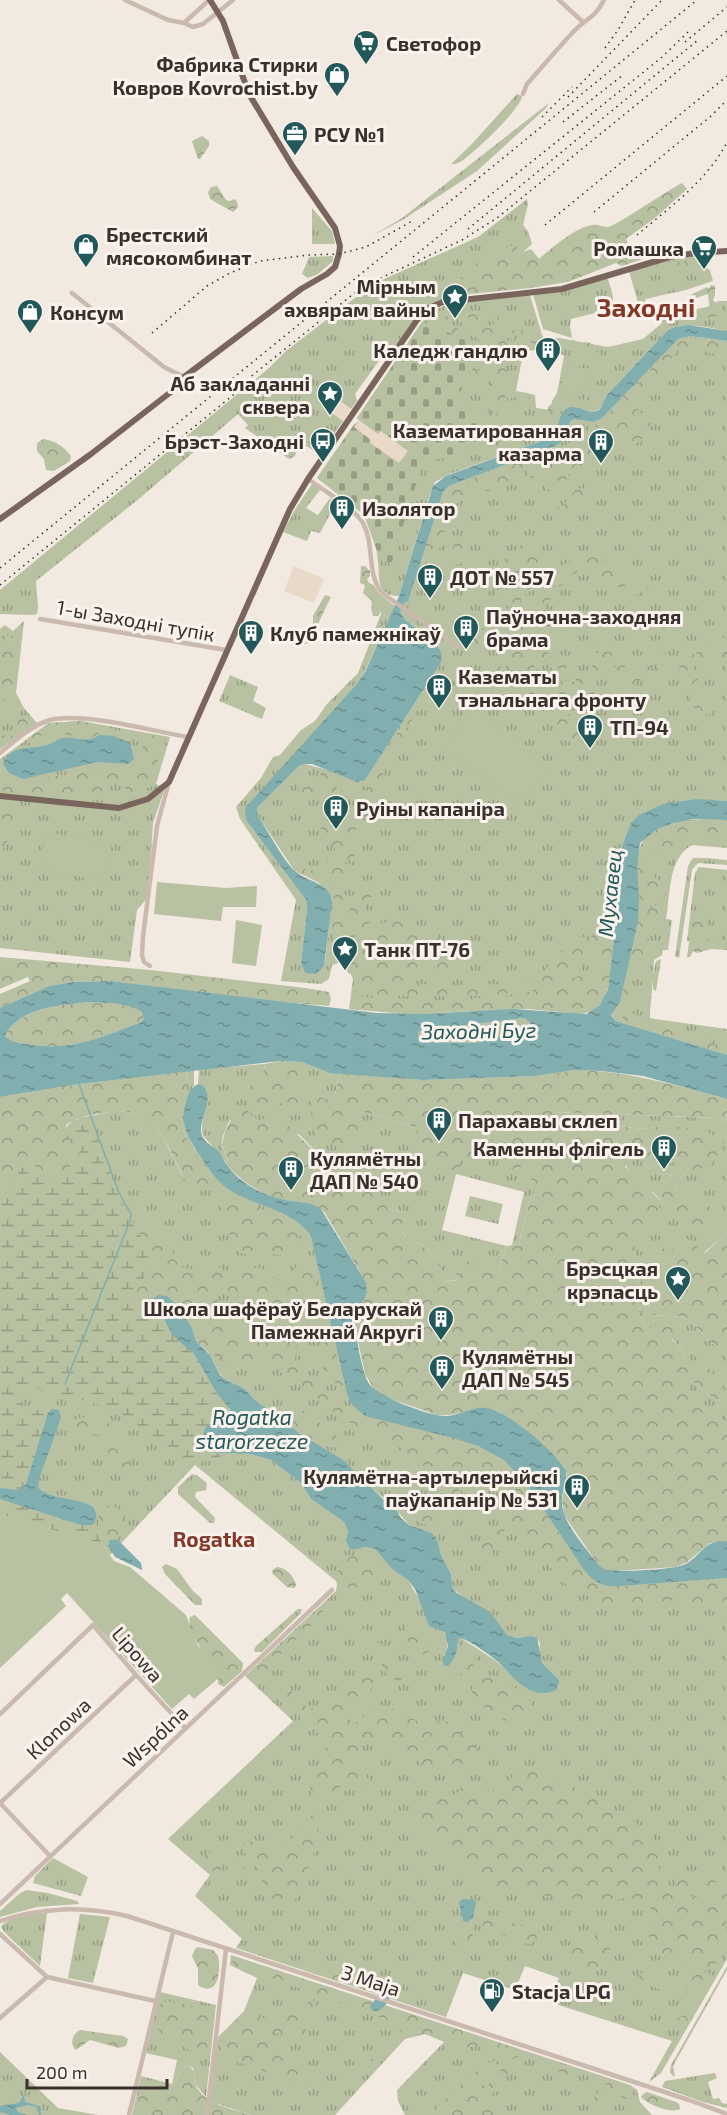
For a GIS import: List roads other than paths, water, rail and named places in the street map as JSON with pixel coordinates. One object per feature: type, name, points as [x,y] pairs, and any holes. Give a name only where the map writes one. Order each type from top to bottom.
[{"type":"main road","points":[[0,519],[157,403],[176,388],[184,377],[301,289],[335,267],[340,246],[336,228],[293,167],[249,94],[236,53],[210,0]]},
{"type":"main road","points":[[0,796],[119,808],[148,799],[169,782],[279,531],[308,479],[418,319],[435,305],[452,301],[562,289],[670,257],[727,251]]},
{"type":"street","points":[[125,0],[168,20],[193,27],[202,24],[233,0]]},
{"type":"street","points":[[184,23],[210,0]]},
{"type":"street","points":[[559,0],[583,22]]},
{"type":"street","points":[[523,94],[527,84],[583,22],[598,13],[604,0]]},
{"type":"street","points":[[72,293],[164,367],[184,377]]},
{"type":"street","points":[[308,479],[356,515],[363,523],[373,555],[373,576],[382,593],[457,646]]},
{"type":"street","name":"1-ы Заходні тупік","points":[[40,619],[226,650]]},
{"type":"street","points":[[0,753],[23,735],[49,720],[82,718],[188,737]]},
{"type":"street","points":[[150,966],[144,962],[142,955],[143,936],[156,826],[170,778]]},
{"type":"street","name":"Wspólna","points":[[0,1904],[332,1590]]},
{"type":"street","name":"Lipowa","points":[[0,1714],[93,1625],[185,1728]]},
{"type":"street","name":"Klonowa","points":[[0,1803],[136,1675]]},
{"type":"street","points":[[0,1803],[50,1856]]},
{"type":"street","name":"3 Maja","points":[[0,1921],[38,1911],[79,1909],[127,1916],[710,2106],[727,2114]]},
{"type":"street","points":[[129,2115],[173,1932]]},
{"type":"street","points":[[0,1934],[47,1977],[156,2001]]},
{"type":"street","points":[[207,2115],[226,1949]]},
{"type":"street","points":[[0,2018],[47,1977]]},
{"type":"water","points":[[688,325],[727,331],[727,341],[690,336],[678,339],[601,419],[593,422],[573,419],[558,445],[449,486],[443,492],[408,601],[402,605],[400,611],[404,618],[439,647],[440,664],[365,780],[357,782],[312,764],[305,764],[299,766],[257,808],[258,816],[290,866],[300,875],[323,887],[331,896],[324,966],[316,974],[305,973],[301,964],[306,900],[246,820],[245,808],[356,685],[365,672],[399,596],[433,486],[446,476],[552,437],[562,414],[568,408],[576,407],[592,412],[600,409],[606,396],[668,330]]},
{"type":"water","points":[[100,735],[114,736],[130,743],[134,759],[128,764],[97,762],[23,779],[9,773],[3,764],[10,753],[21,749],[47,745],[62,738],[85,740]]},
{"type":"water","points":[[697,799],[727,801],[727,820],[694,819],[673,823],[657,829],[640,843],[637,864],[638,921],[620,1002],[611,1015],[616,1021],[727,1055],[727,1099],[643,1076],[601,1071],[575,1070],[535,1076],[423,1080],[329,1073],[302,1062],[281,1061],[79,1084],[0,1097],[0,1008],[49,986],[72,982],[111,981],[377,1013],[422,1014],[513,1009],[587,1014],[600,1005],[608,989],[614,939],[615,871],[623,843],[631,823],[639,815],[663,804]],"holes":[[[90,1002],[131,1007],[142,1012],[144,1019],[112,1033],[72,1045],[43,1046],[18,1043],[5,1036],[12,1026],[31,1013],[54,1006]],[[525,1018],[530,1023],[527,1030],[474,1043],[419,1040],[418,1032],[424,1030]]]},
{"type":"water","points":[[198,1084],[202,1085],[208,1097],[201,1125],[203,1138],[220,1153],[232,1171],[251,1187],[273,1197],[307,1203],[321,1209],[365,1281],[367,1292],[357,1314],[356,1333],[363,1369],[373,1388],[404,1405],[439,1415],[447,1416],[477,1408],[487,1408],[507,1416],[530,1433],[552,1453],[566,1470],[562,1499],[566,1518],[581,1542],[604,1569],[637,1571],[680,1566],[686,1564],[708,1545],[725,1541],[727,1542],[727,1578],[621,1586],[601,1584],[585,1571],[526,1483],[504,1460],[478,1446],[453,1438],[365,1416],[351,1404],[311,1237],[295,1220],[238,1195],[223,1185],[212,1173],[190,1139],[184,1123],[188,1095]]},
{"type":"water","name":"Rogatka starorzecze","points":[[159,1295],[167,1296],[178,1306],[192,1328],[196,1341],[210,1355],[220,1375],[244,1388],[257,1402],[275,1413],[299,1433],[342,1459],[396,1509],[409,1525],[432,1533],[451,1574],[453,1589],[457,1593],[490,1612],[507,1635],[517,1638],[537,1637],[542,1663],[559,1680],[556,1690],[538,1693],[530,1690],[497,1661],[461,1638],[458,1639],[453,1660],[448,1666],[444,1666],[443,1661],[448,1646],[445,1632],[429,1626],[415,1589],[408,1580],[393,1570],[375,1549],[365,1547],[350,1549],[346,1541],[348,1531],[344,1522],[311,1499],[302,1484],[271,1460],[251,1454],[220,1453],[207,1447],[204,1439],[205,1429],[208,1425],[228,1417],[230,1409],[217,1394],[194,1354],[173,1336],[162,1315],[152,1307],[152,1299]]},
{"type":"water","points":[[52,1409],[59,1410],[61,1418],[38,1487],[49,1494],[93,1507],[96,1516],[92,1525],[81,1525],[0,1499],[0,1488],[18,1490],[26,1484],[48,1413]]},
{"type":"water","points":[[110,1540],[118,1540],[141,1563],[142,1570],[115,1557],[108,1546]]},
{"type":"water","points":[[463,1899],[476,1902],[473,1918],[467,1922],[463,1921],[459,1902]]},
{"type":"water","points":[[381,1981],[391,1986],[391,1994],[381,2009],[373,2011],[370,2007],[378,1995]]},
{"type":"water","points":[[24,2095],[25,2102],[39,2106],[41,2115],[36,2107],[28,2105],[16,2108],[18,2112],[27,2115],[10,2115],[0,2112],[0,2106],[19,2103]]},
{"type":"waterway","points":[[65,1384],[131,1214],[119,1193],[79,1084]]},
{"type":"railway","points":[[605,48],[635,0]]},
{"type":"railway","points":[[568,97],[662,0]]},
{"type":"railway","points":[[0,568],[697,0]]},
{"type":"railway","points":[[685,42],[727,7]]},
{"type":"railway","points":[[233,391],[357,291],[462,240],[497,218],[727,31]]},
{"type":"railway","points":[[413,257],[661,58],[688,32]]},
{"type":"railway","points":[[468,229],[698,40]]},
{"type":"railway","points":[[563,122],[623,75]]},
{"type":"railway","points":[[545,225],[727,76]]},
{"type":"railway","points":[[542,117],[572,87]]},
{"type":"railway","points":[[594,212],[711,116],[727,100]]},
{"type":"railway","points":[[637,235],[699,181],[727,142]]},
{"type":"railway","points":[[152,333],[207,286],[230,273],[260,261],[339,254],[366,247],[414,220]]},
{"type":"railway","points":[[0,585],[243,387]]},
{"type":"place","name":"Светофор","points":[[366,66]]},
{"type":"place","name":"Фабрика Стирки Ковров Kovrochist.by","points":[[337,98]]},
{"type":"place","name":"РСУ №1","points":[[295,157]]},
{"type":"place","name":"Брестский мясокомбинат","points":[[86,269]]},
{"type":"place","name":"Ромашка","points":[[704,271]]},
{"type":"place","name":"Мірным ахвярам вайны","points":[[455,320]]},
{"type":"place","name":"Консум","points":[[30,335]]},
{"type":"place","name":"Каледж гандлю","points":[[548,373]]},
{"type":"place","name":"Аб закладанні сквера","points":[[330,417]]},
{"type":"place","name":"Брэст-Заходні","points":[[323,464]]},
{"type":"place","name":"Казематированная казарма","points":[[601,465]]},
{"type":"place","name":"Изолятор","points":[[342,531]]},
{"type":"place","name":"ДОТ № 557","points":[[430,600]]},
{"type":"place","name":"Паўночна-заходняя брама","points":[[466,651]]},
{"type":"place","name":"Клуб памежнікаў","points":[[251,656]]},
{"type":"place","name":"Казематы тэнальнага фронту","points":[[439,710]]},
{"type":"place","name":"ТП-94","points":[[590,750]]},
{"type":"place","name":"Руіны капаніра","points":[[336,831]]},
{"type":"place","name":"Танк ПТ-76","points":[[345,972]]},
{"type":"place","name":"Парахавы склеп","points":[[439,1143]]},
{"type":"place","name":"Каменны флігель","points":[[664,1171]]},
{"type":"place","name":"Кулямётны ДАП № 540","points":[[291,1192]]},
{"type":"place","name":"Брэсцкая крэпасць","points":[[678,1302]]},
{"type":"place","name":"Школа шафёраў Беларускай Памежнай Акругі","points":[[441,1342]]},
{"type":"place","name":"Кулямётны ДАП № 545","points":[[442,1391]]},
{"type":"place","name":"Кулямётна-артылерыйскі паўкапанір № 531","points":[[577,1510]]},
{"type":"place","name":"Stacja LPG","points":[[492,2014]]},
{"type":"district","name":"Заходні","points":[[646,306]]},
{"type":"district","name":"Rogatka","points":[[214,1538]]},
{"type":"water label","name":"Мухавец","points":[[609,893]]},
{"type":"water label","name":"Заходні Буг","points":[[479,1030]]}]
